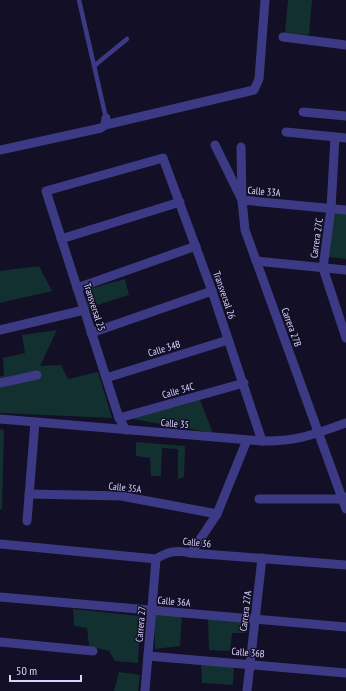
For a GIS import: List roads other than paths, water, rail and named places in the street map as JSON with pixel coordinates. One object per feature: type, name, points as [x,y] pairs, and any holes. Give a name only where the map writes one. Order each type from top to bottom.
[{"type":"street","points":[[0,150],[101,128],[105,121],[254,90],[260,79],[265,0]]},
{"type":"street","points":[[283,37],[346,45]]},
{"type":"street","points":[[303,112],[346,116]]},
{"type":"street","points":[[286,132],[346,138]]},
{"type":"street","name":"Carrera 27C","points":[[335,137],[331,208],[323,268],[346,338]]},
{"type":"street","name":"Calle 33A","points":[[215,145],[242,200],[346,210]]},
{"type":"street","name":"Carrera 27B","points":[[241,147],[242,200],[245,230],[319,432],[345,498],[346,509]]},
{"type":"street","name":"Transversal 25","points":[[126,430],[119,418],[46,191],[163,158]]},
{"type":"street","name":"Transversal 26","points":[[163,158],[212,291],[244,383],[262,441]]},
{"type":"street","points":[[61,239],[180,202]]},
{"type":"street","points":[[77,288],[196,246]]},
{"type":"street","points":[[256,261],[346,270]]},
{"type":"street","points":[[91,332],[212,291]]},
{"type":"street","points":[[0,330],[84,310]]},
{"type":"street","name":"Calle 34B","points":[[106,378],[228,340]]},
{"type":"street","points":[[0,383],[37,375]]},
{"type":"street","name":"Calle 34C","points":[[119,418],[244,383]]},
{"type":"street","name":"Calle 35","points":[[0,419],[283,442],[299,439],[346,423]]},
{"type":"street","points":[[27,521],[35,422]]},
{"type":"street","points":[[191,553],[217,514],[248,440]]},
{"type":"street","name":"Calle 35A","points":[[29,494],[122,496],[217,514]]},
{"type":"street","points":[[259,499],[345,498]]},
{"type":"street","name":"Calle 36","points":[[0,544],[156,559],[168,552],[178,550],[191,553],[346,565]]},
{"type":"street","name":"Carrera 27A","points":[[247,691],[262,558]]},
{"type":"street","name":"Carrera 27","points":[[145,691],[156,559]]},
{"type":"street","name":"Calle 36A","points":[[0,597],[346,627]]},
{"type":"street","points":[[0,642],[93,651]]},
{"type":"street","name":"Calle 36B","points":[[148,656],[250,663],[346,673]]},
{"type":"lane","points":[[79,0],[105,121]]},
{"type":"lane","points":[[94,66],[127,39]]}]
